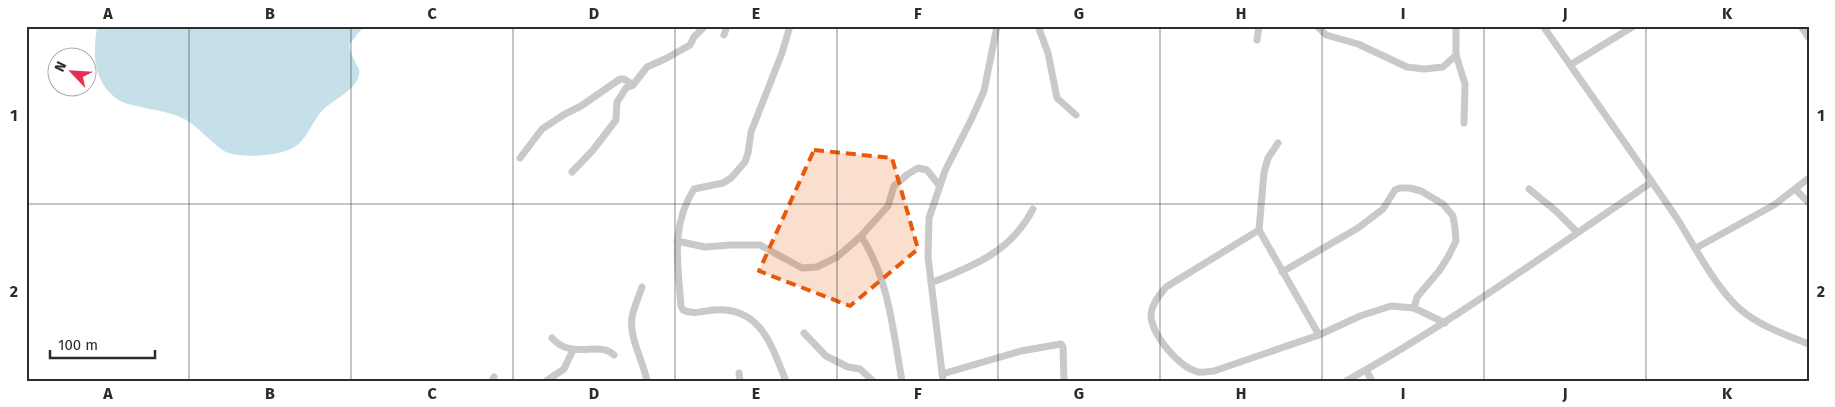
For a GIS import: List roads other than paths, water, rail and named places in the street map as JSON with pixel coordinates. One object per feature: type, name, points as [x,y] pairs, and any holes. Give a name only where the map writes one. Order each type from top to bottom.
[{"type":"street","points":[[572,172],[593,150],[616,120],[617,102],[626,88],[633,85],[647,67],[690,45],[694,37],[705,26]]},
{"type":"street","points":[[724,35],[727,26]]},
{"type":"street","points":[[786,381],[768,337],[747,316],[736,311],[712,310],[689,312],[683,310],[681,306],[677,241],[679,222],[694,189],[723,183],[732,178],[745,162],[751,132],[782,53],[790,26]]},
{"type":"street","points":[[997,26],[984,91],[945,171],[929,218],[928,257],[943,377],[1021,351],[1061,344],[1064,356],[1064,381]]},
{"type":"street","points":[[1038,26],[1048,53],[1057,98],[1076,116]]},
{"type":"street","points":[[1257,40],[1259,26]]},
{"type":"street","points":[[1316,26],[1326,35],[1337,40],[1358,44],[1407,67],[1424,69],[1443,67],[1456,55]]},
{"type":"street","points":[[1456,26],[1456,55],[1466,84],[1464,123]]},
{"type":"street","points":[[1543,26],[1652,182],[1720,286],[1740,310],[1778,332],[1809,344]]},
{"type":"street","points":[[1570,65],[1634,26]]},
{"type":"street","points":[[1801,26],[1809,38]]},
{"type":"street","points":[[520,158],[542,129],[565,114],[581,106],[620,79],[624,79],[633,85]]},
{"type":"street","points":[[1278,143],[1268,158],[1264,172],[1259,230],[1319,336]]},
{"type":"street","points":[[677,241],[705,247],[760,245],[802,268],[817,267],[837,256],[861,236],[888,206],[894,186],[908,174],[918,168],[927,170],[939,185]]},
{"type":"street","points":[[1696,248],[1774,205],[1809,178]]},
{"type":"street","points":[[1346,381],[1445,323],[1652,182]]},
{"type":"street","points":[[1282,272],[1365,223],[1383,209],[1395,190],[1410,188],[1421,191],[1443,204],[1453,216],[1456,234],[1456,241],[1448,257],[1417,297],[1414,308]]},
{"type":"street","points":[[1529,189],[1556,211],[1577,232]]},
{"type":"street","points":[[1795,189],[1809,204]]},
{"type":"street","points":[[931,283],[975,265],[994,254],[1020,231],[1033,209]]},
{"type":"street","points":[[1259,230],[1166,287],[1156,300],[1151,314],[1160,337],[1172,355],[1199,372],[1214,371],[1319,336],[1360,316],[1391,306],[1414,308],[1445,323]]},
{"type":"street","points":[[861,236],[873,254],[885,292],[892,318],[902,381]]},
{"type":"street","points":[[642,287],[632,317],[637,351],[644,365],[647,381]]},
{"type":"street","points":[[804,333],[826,356],[848,367],[860,369],[873,381]]},
{"type":"street","points":[[552,338],[559,346],[573,350],[604,349],[614,355]]},
{"type":"street","points":[[546,381],[564,369],[573,350]]},
{"type":"street","points":[[1366,370],[1372,381]]},
{"type":"street","points":[[739,373],[740,381]]},
{"type":"water","points":[[97,26],[364,26],[349,45],[351,54],[359,69],[357,81],[347,92],[324,109],[302,141],[297,145],[284,151],[258,156],[239,155],[224,151],[191,123],[182,118],[128,104],[117,99],[103,84],[99,75],[98,48],[95,47]]}]
